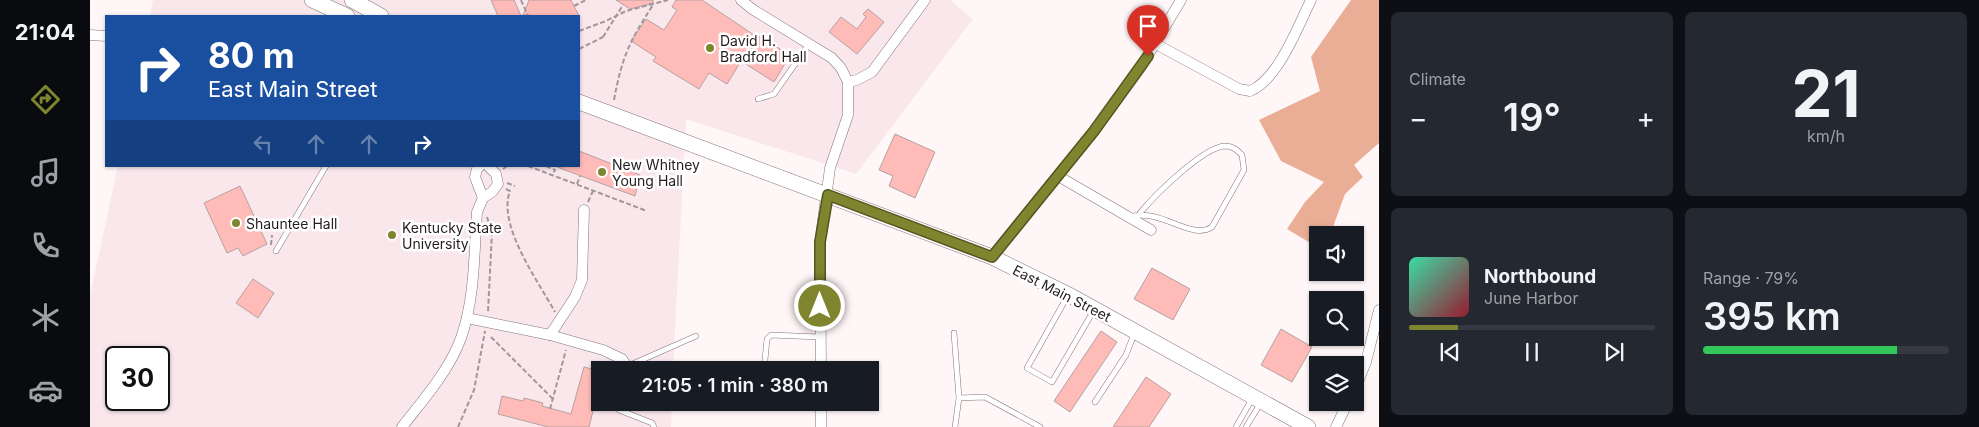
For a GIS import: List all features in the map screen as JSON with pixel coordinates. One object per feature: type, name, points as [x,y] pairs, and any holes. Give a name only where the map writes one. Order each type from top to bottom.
[{"type":"main road","points":[[312,0],[345,15]]},
{"type":"main road","points":[[352,0],[379,15]]},
{"type":"main road","name":"East Main Street","points":[[580,102],[992,257],[1068,294],[1308,427]]},
{"type":"street","points":[[741,0],[752,10],[832,58],[841,68],[848,82],[848,115],[830,168],[828,195],[820,242],[821,361]]},
{"type":"street","points":[[848,82],[857,80],[872,72],[924,0]]},
{"type":"street","points":[[992,257],[1058,176],[1141,68],[1180,0]]},
{"type":"street","points":[[1154,44],[1239,89],[1250,91],[1266,81],[1282,57],[1311,0]]},
{"type":"street","points":[[90,35],[105,36]]},
{"type":"street","points":[[479,167],[475,177],[484,198]]},
{"type":"street","points":[[402,427],[436,382],[460,340],[467,318],[477,212],[484,198],[501,183],[489,167]]},
{"type":"street","points":[[1058,176],[1151,230]]},
{"type":"street","points":[[550,335],[560,322],[582,280],[584,210]]},
{"type":"street","points":[[1364,367],[1379,310]]},
{"type":"street","points":[[467,318],[550,335],[615,355],[623,361]]},
{"type":"street","points":[[821,411],[821,427]]},
{"type":"street","points":[[1336,427],[1344,411]]},
{"type":"lane","points":[[758,99],[774,94],[810,44]]},
{"type":"lane","points":[[1128,217],[1140,213],[1150,214],[1192,230],[1207,230],[1212,227],[1244,170],[1242,155],[1232,147],[1224,146],[1211,151],[1160,190],[1140,213]]},
{"type":"lane","points":[[276,251],[325,167]]},
{"type":"lane","points":[[1068,294],[1027,368],[1052,382],[1095,309]]},
{"type":"lane","points":[[1095,402],[1126,355],[1135,331]]},
{"type":"lane","points":[[954,332],[959,398],[955,427]]},
{"type":"lane","points":[[765,361],[767,339],[772,335],[821,337]]},
{"type":"lane","points":[[643,361],[696,336]]},
{"type":"lane","points":[[959,398],[985,397],[1040,427]]},
{"type":"lane","points":[[1236,427],[1257,399]]},
{"type":"lane","points":[[1246,427],[1257,399]]},
{"type":"lane","points":[[622,411],[652,423],[654,427]]},
{"type":"path","points":[[521,0],[528,15]]},
{"type":"path","points":[[574,6],[586,0]]},
{"type":"path","points":[[580,31],[606,22],[626,11],[668,0]]},
{"type":"path","points":[[580,48],[603,37],[623,5]]},
{"type":"path","points":[[614,100],[620,65],[630,41],[653,5]]},
{"type":"path","points":[[530,167],[647,211]]},
{"type":"path","points":[[548,167],[555,170],[552,175]]},
{"type":"path","points":[[577,184],[580,176]]},
{"type":"path","points":[[501,183],[514,186]]},
{"type":"path","points":[[501,183],[510,190],[507,199],[511,231],[560,322]]},
{"type":"path","points":[[486,216],[492,232],[488,317]]},
{"type":"path","points":[[267,244],[270,247]]},
{"type":"path","points":[[458,427],[474,390],[484,333]]},
{"type":"path","points":[[491,337],[553,399]]},
{"type":"path","points":[[550,409],[568,340]]},
{"type":"shaded area","name":"Kentucky State University","points":[[153,0],[950,0],[973,19],[856,174],[686,119],[673,361],[591,361],[591,411],[672,411],[671,427],[90,427],[90,295],[118,167],[580,167],[580,15],[150,15]]},
{"type":"shaded area","points":[[1351,0],[1379,0],[1379,143],[1354,165],[1363,177],[1345,194],[1333,226],[1309,226],[1309,242],[1287,229],[1305,202],[1324,182],[1281,161],[1259,120],[1320,91],[1311,57]]},
{"type":"building","points":[[491,0],[514,0],[521,15],[498,15]]},
{"type":"building","points":[[529,0],[571,0],[578,15],[523,15]]},
{"type":"building","points":[[616,0],[653,0],[653,3],[630,9]]},
{"type":"building","name":"David H. Bradford Hall","points":[[676,0],[702,0],[754,35],[790,55],[774,82],[741,61],[727,84],[709,73],[699,89],[653,61],[656,57],[631,41],[646,19],[664,30],[677,10],[672,7]]},
{"type":"building","points":[[868,9],[884,22],[857,54],[829,32],[841,17],[857,29],[866,17],[863,14]]},
{"type":"building","points":[[895,134],[935,152],[915,198],[889,186],[893,176],[879,170]]},
{"type":"building","name":"New Whitney Young Hall","points":[[580,151],[640,175],[635,196],[557,167],[580,167]]},
{"type":"building","name":"Shauntee Hall","points":[[240,186],[267,244],[243,256],[238,248],[227,253],[204,203]]},
{"type":"building","points":[[1152,268],[1190,289],[1173,320],[1134,299]]},
{"type":"building","points":[[253,279],[274,293],[258,318],[236,303]]},
{"type":"building","points":[[1281,329],[1312,347],[1292,382],[1261,365]]},
{"type":"building","points":[[1101,331],[1117,342],[1070,412],[1054,401]]},
{"type":"building","points":[[584,367],[591,369],[591,411],[593,411],[589,427],[548,427],[498,414],[502,396],[523,401],[524,398],[543,403],[542,406],[571,414]]},
{"type":"building","points":[[1146,377],[1171,394],[1149,427],[1113,427]]},
{"type":"place","name":"David H. Bradford Hall","points":[[710,48]]},
{"type":"place","name":"New Whitney Young Hall","points":[[602,172]]},
{"type":"place","name":"Shauntee Hall","points":[[236,223]]},
{"type":"place","name":"Kentucky State University","points":[[392,235]]},
{"type":"route","points":[[820,306],[820,242],[828,195],[992,257],[1094,131],[1148,56]]}]
